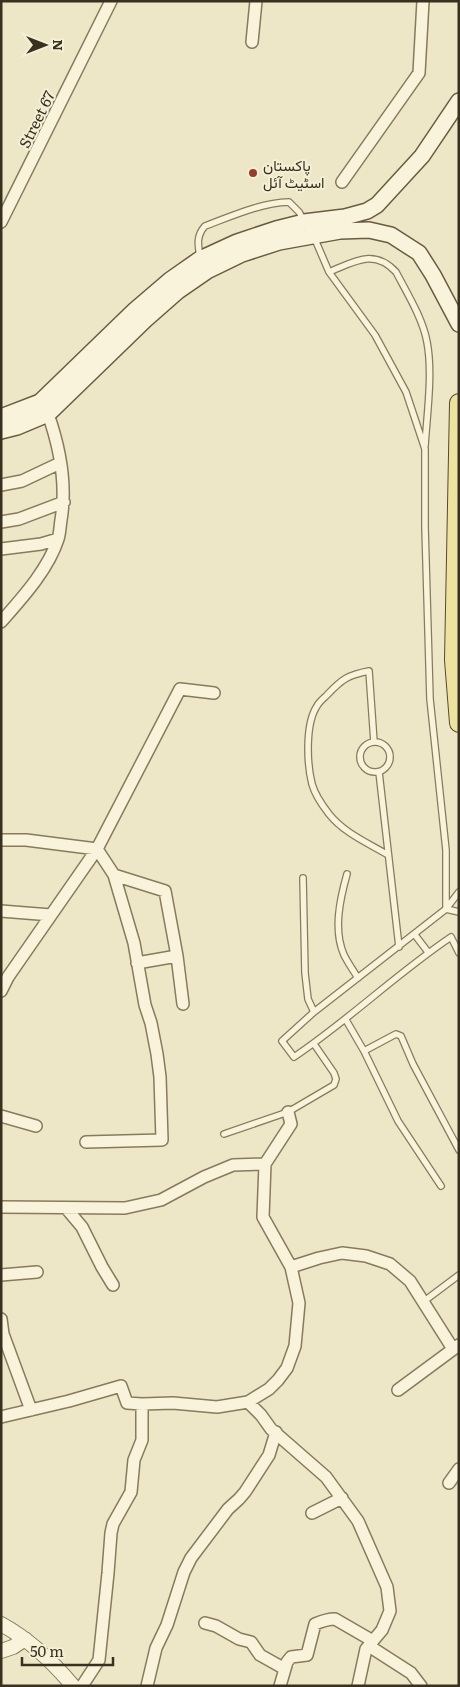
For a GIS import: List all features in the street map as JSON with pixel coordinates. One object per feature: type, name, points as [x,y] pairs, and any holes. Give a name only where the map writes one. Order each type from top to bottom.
[{"type":"main road","points":[[1,417],[40,402],[135,310],[170,280],[200,259],[237,242],[276,229],[304,222],[346,217],[367,211],[377,205],[422,156],[459,101]]},
{"type":"main road","points":[[1,431],[17,427],[48,414],[145,320],[178,291],[207,271],[251,251],[279,242],[340,231],[369,230],[391,235],[419,253],[459,324]]},
{"type":"main road","points":[[459,403],[454,660],[459,723]]},
{"type":"street","name":"Street 67","points":[[1,222],[111,1]]},
{"type":"street","points":[[252,42],[256,1]]},
{"type":"street","points":[[342,182],[419,73],[423,1]]},
{"type":"street","points":[[1,622],[44,567],[58,539],[64,502],[57,440],[48,414]]},
{"type":"street","points":[[1,484],[22,480],[60,463]]},
{"type":"street","points":[[1,522],[19,519],[64,502]]},
{"type":"street","points":[[1,549],[41,544],[58,539]]},
{"type":"street","points":[[1,991],[8,977],[97,849],[180,689],[214,693]]},
{"type":"street","points":[[1,840],[26,840],[97,849],[114,875],[134,943],[145,1005],[158,1054],[162,1140],[86,1142]]},
{"type":"street","points":[[114,875],[165,892],[177,956],[183,1004]]},
{"type":"street","points":[[1,911],[51,915]]},
{"type":"street","points":[[137,963],[177,956]]},
{"type":"street","points":[[1,1416],[121,1386],[127,1402],[142,1404],[173,1403],[217,1407],[248,1402],[269,1389],[278,1380],[287,1368],[295,1346],[299,1303],[291,1267],[263,1217],[265,1164],[291,1124],[288,1112]]},
{"type":"street","points":[[1,1116],[36,1126]]},
{"type":"street","points":[[1,1207],[125,1208],[161,1200],[204,1177],[233,1165],[265,1164]]},
{"type":"street","points":[[66,1208],[82,1226],[112,1285]]},
{"type":"street","points":[[291,1267],[342,1253],[366,1256],[390,1264],[410,1281],[456,1347],[398,1390]]},
{"type":"street","points":[[1,1275],[37,1272]]},
{"type":"street","points":[[1,1319],[3,1334],[31,1410]]},
{"type":"street","points":[[248,1402],[272,1429],[326,1477],[342,1498],[358,1521],[387,1587],[390,1611],[382,1630],[366,1649],[358,1686]]},
{"type":"street","points":[[82,1686],[99,1660],[112,1524],[131,1492],[134,1460],[142,1440],[142,1404]]},
{"type":"street","points":[[147,1686],[156,1648],[167,1625],[184,1572],[191,1558],[228,1509],[246,1492],[269,1455],[276,1432]]},
{"type":"street","points":[[449,1483],[459,1470]]},
{"type":"street","points":[[312,1513],[342,1498]]},
{"type":"street","points":[[280,1686],[287,1662],[291,1657],[307,1655],[315,1624],[328,1619],[335,1619],[411,1673],[421,1686]]},
{"type":"street","points":[[205,1623],[216,1626],[239,1639],[251,1642],[260,1655],[285,1669]]},
{"type":"street","points":[[1,1624],[25,1639],[50,1661],[73,1686]]},
{"type":"street","points":[[1,1651],[13,1647],[25,1639]]},
{"type":"lane","points":[[200,259],[197,241],[205,226],[241,212],[274,203],[289,202],[299,212],[314,236],[329,272],[375,335],[406,392],[425,449]]},
{"type":"lane","points":[[329,272],[360,259],[379,259],[390,264],[396,272],[424,328],[427,342],[429,376],[425,449],[425,526],[430,699],[446,850],[446,909]]},
{"type":"lane","points":[[374,742],[369,671],[356,673],[341,680],[317,705],[310,724],[312,784],[317,797],[330,815],[344,828],[388,855]]},
{"type":"lane","points":[[382,743],[388,749],[391,756],[389,764],[384,770],[379,772],[368,771],[362,766],[361,750],[366,744],[382,743]]},
{"type":"lane","points":[[379,772],[399,947]]},
{"type":"lane","points":[[347,874],[342,890],[339,911],[339,938],[344,954],[358,978]]},
{"type":"lane","points":[[303,878],[305,973],[308,999],[314,1012]]},
{"type":"lane","points":[[459,892],[446,909],[314,1012],[282,1041],[294,1058],[346,1020],[428,952],[451,937],[459,953]]},
{"type":"lane","points":[[446,909],[459,912]]},
{"type":"lane","points":[[415,935],[428,952]]},
{"type":"lane","points":[[346,1020],[364,1051],[398,1121],[441,1186]]},
{"type":"lane","points":[[364,1051],[396,1034],[401,1036],[413,1064],[459,1150]]},
{"type":"lane","points":[[224,1134],[288,1112],[334,1084],[336,1079],[334,1074],[314,1044]]},
{"type":"lane","points":[[423,1302],[459,1275]]},
{"type":"place","name":"پاکستان اسٹیٹ آئل","points":[[253,173]]}]
